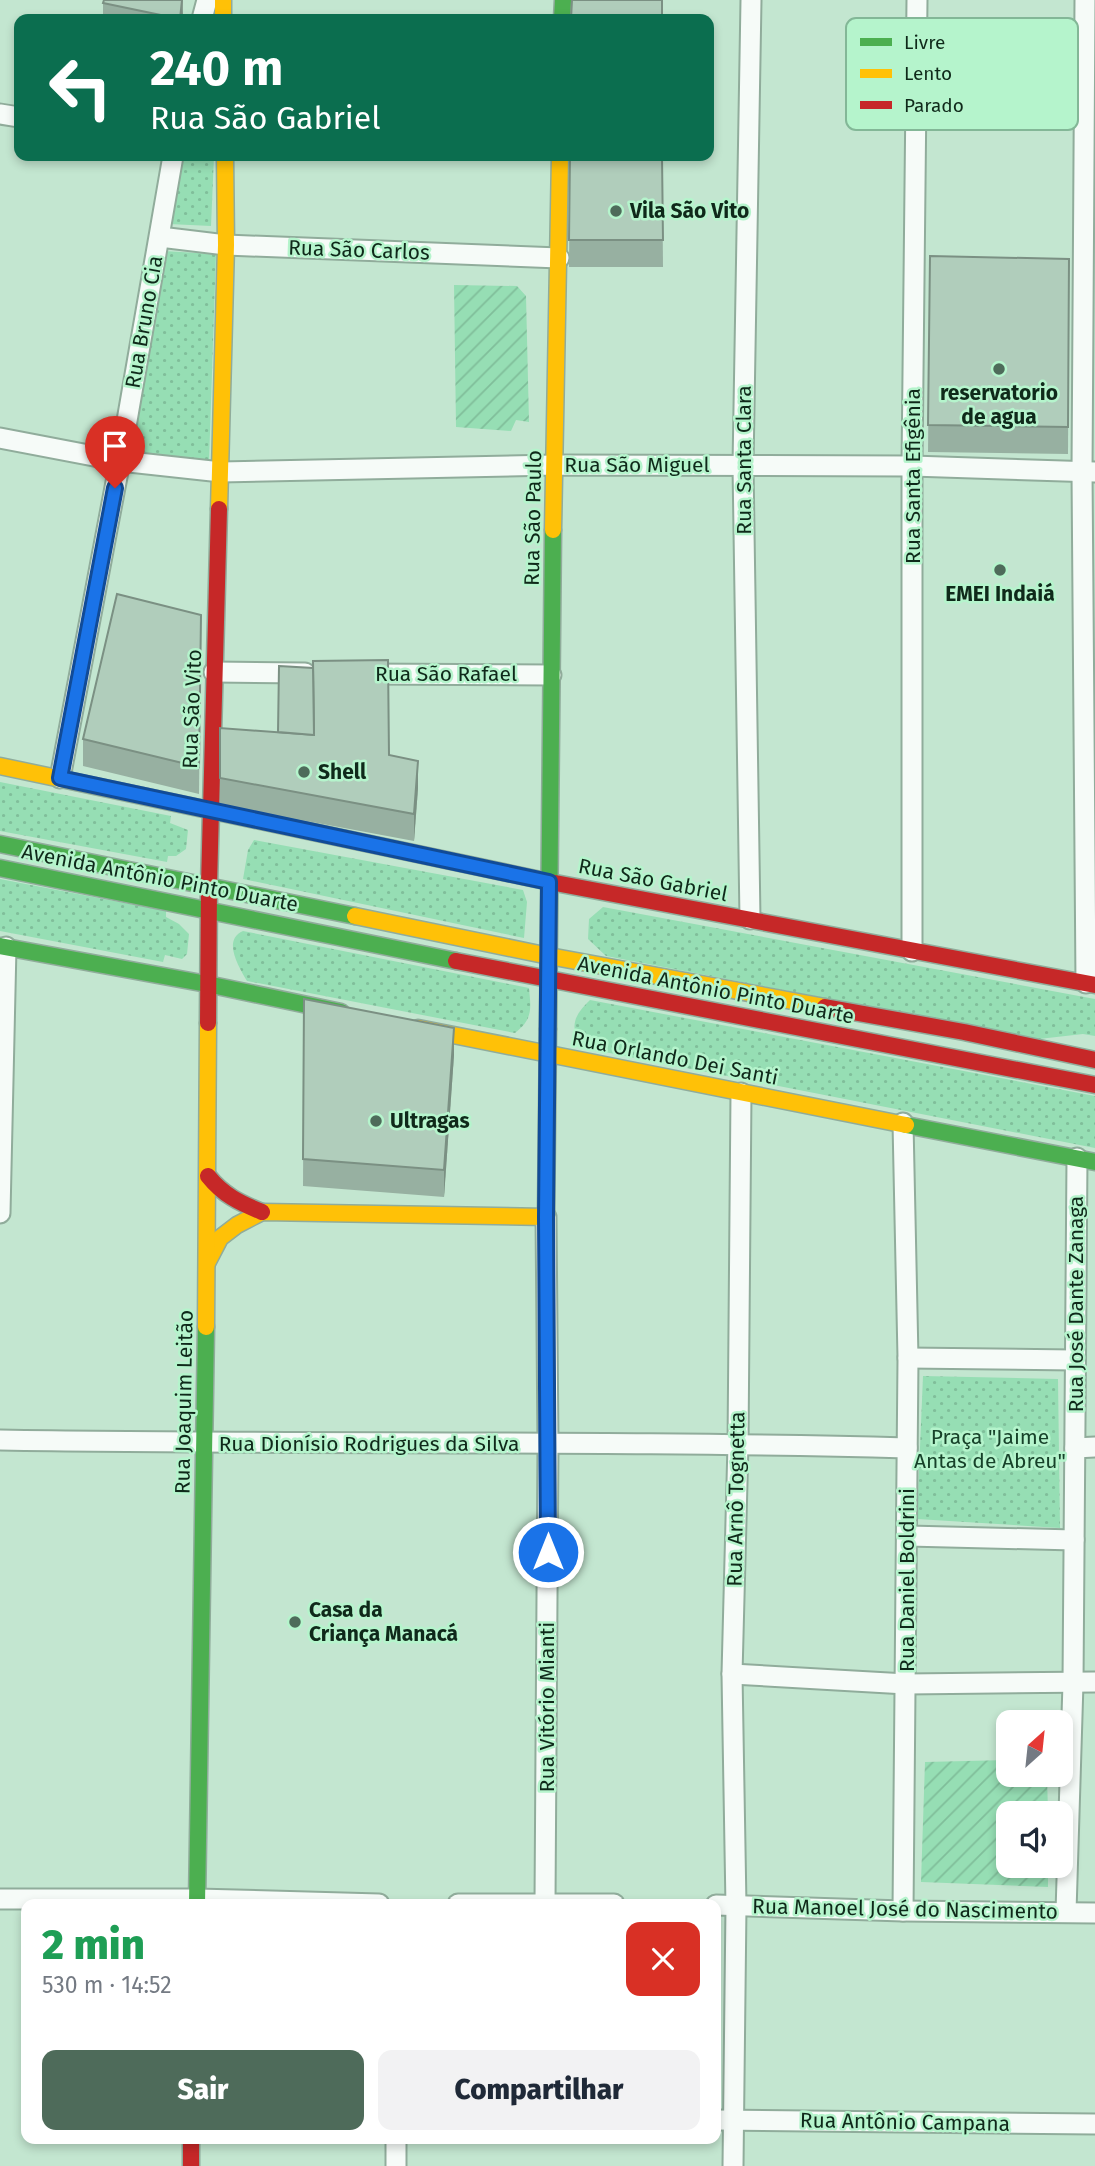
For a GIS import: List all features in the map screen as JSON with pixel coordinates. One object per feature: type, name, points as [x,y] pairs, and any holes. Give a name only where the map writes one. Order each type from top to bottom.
[{"type":"main road","name":"Rua São Vito","points":[[207,1263],[207,984],[226,245],[225,161]]},
{"type":"main road","name":"Rua São Paulo","points":[[549,882],[560,161]]},
{"type":"main road","name":"Rua São Gabriel","points":[[0,766],[549,882],[1090,984]]},
{"type":"main road","name":"Avenida Antônio Pinto Duarte","points":[[0,844],[549,956],[964,1032],[1095,1060]]},
{"type":"main road","name":"Avenida Antônio Pinto Duarte","points":[[0,868],[209,908],[548,980],[1095,1085]]},
{"type":"main road","name":"Rua Vitório Mianti","points":[[546,1217],[549,882]]},
{"type":"main road","points":[[3,946],[357,1015]]},
{"type":"main road","name":"Rua Orlando Dei Santi","points":[[398,1024],[1086,1160]]},
{"type":"main road","points":[[208,1176],[220,1192],[262,1212],[546,1217]]},
{"type":"main road","points":[[207,1263],[220,1238],[237,1225],[262,1212]]},
{"type":"main road","name":"Rua Joaquim Leitão","points":[[197,1899],[207,1263]]},
{"type":"main road","points":[[191,2144],[191,2166]]},
{"type":"street","name":"Rua Santa Clara","points":[[750,919],[743,466],[751,0]]},
{"type":"street","name":"Rua Santa Efigênia","points":[[917,0],[917,18]]},
{"type":"street","points":[[1085,0],[1090,984]]},
{"type":"street","name":"Rua Santa Efigênia","points":[[912,951],[912,466],[916,130]]},
{"type":"street","name":"Rua Bruno Cia","points":[[60,778],[120,461],[172,161]]},
{"type":"street","name":"Rua São Carlos","points":[[160,237],[226,245],[559,258]]},
{"type":"street","name":"Rua São Miguel","points":[[0,438],[120,461],[221,472],[554,465],[912,466],[1088,472]]},
{"type":"street","points":[[214,672],[322,673]]},
{"type":"street","name":"Rua São Rafael","points":[[349,673],[551,675]]},
{"type":"street","points":[[0,1213],[3,946]]},
{"type":"street","name":"Rua Arnô Tognetta","points":[[733,2166],[725,2120],[736,1906],[733,1674],[741,1093]]},
{"type":"street","name":"Rua Daniel Boldrini","points":[[903,1123],[908,1358],[903,1912]]},
{"type":"street","name":"Rua José Dante Zanaga","points":[[1066,1912],[1073,1683],[1074,1360],[1086,1160]]},
{"type":"street","name":"Rua Vitório Mianti","points":[[545,1899],[548,1444],[546,1217]]},
{"type":"street","points":[[908,1358],[1074,1360]]},
{"type":"street","name":"Rua Dionísio Rodrigues da Silva","points":[[0,1440],[205,1444],[738,1444],[907,1448]]},
{"type":"street","points":[[1075,1448],[1095,1447]]},
{"type":"street","points":[[908,1536],[1074,1540]]},
{"type":"street","points":[[733,1674],[906,1684],[1095,1682]]},
{"type":"street","points":[[0,1899],[21,1899]]},
{"type":"street","name":"Rua Manoel José do Nascimento","points":[[721,1906],[903,1912],[1095,1913]]},
{"type":"street","name":"Rua Antônio Campana","points":[[725,2120],[1095,2124]]},
{"type":"street","points":[[396,2144],[396,2166]]},
{"type":"green space","points":[[182,161],[214,161],[211,226],[169,224]]},
{"type":"green space","points":[[163,251],[216,254],[209,462],[128,451]]},
{"type":"green space","points":[[454,285],[517,286],[526,296],[529,422],[516,420],[511,431],[456,427]]},
{"type":"green space","points":[[0,782],[171,816],[170,823],[188,830],[186,849],[176,856],[168,856],[167,862],[0,831]]},
{"type":"green space","points":[[254,840],[523,890],[527,902],[524,938],[243,879],[248,850]]},
{"type":"green space","points":[[0,879],[166,911],[166,917],[189,934],[187,954],[182,959],[165,955],[163,962],[0,931]]},
{"type":"green space","points":[[603,907],[1095,999],[1095,1036],[1083,1034],[1039,1039],[606,956],[588,939],[589,919]]},
{"type":"green space","points":[[243,931],[529,988],[530,1013],[515,1033],[247,981],[233,947],[237,935]]},
{"type":"green space","points":[[590,1000],[1095,1096],[1095,1148],[579,1047],[575,1021]]},
{"type":"green space","name":"Praça \"Jaime Antas de Abreu\"","points":[[923,1376],[1058,1379],[1060,1528],[917,1519]]},
{"type":"green space","points":[[996,1760],[996,1787],[1047,1787],[1048,1801],[996,1801],[996,1878],[1048,1878],[1048,1887],[921,1882],[925,1762]]},
{"type":"building","points":[[104,0],[182,0],[181,14],[156,14],[103,3]]},
{"type":"building","points":[[572,0],[662,0],[662,14],[571,14]]},
{"type":"building","name":"Vila São Vito","points":[[570,161],[662,161],[663,240],[569,240]]},
{"type":"building","name":"reservatorio de agua","points":[[930,256],[1069,259],[1068,427],[928,425]]},
{"type":"building","points":[[117,594],[201,615],[199,767],[83,739]]},
{"type":"building","name":"Shell","points":[[388,660],[389,755],[418,761],[414,814],[220,778],[220,728],[314,735],[313,661]]},
{"type":"building","points":[[279,666],[313,668],[314,735],[278,732]]},
{"type":"building","name":"Ultragas","points":[[304,999],[454,1028],[444,1170],[303,1159]]},
{"type":"traffic: fast","points":[[562,14],[563,0]]},
{"type":"traffic: fast","points":[[548,1029],[553,530]]},
{"type":"traffic: fast","points":[[0,844],[355,916]]},
{"type":"traffic: fast","points":[[0,868],[456,961]]},
{"type":"traffic: fast","points":[[0,946],[341,1012]]},
{"type":"traffic: fast","points":[[906,1125],[1095,1162]]},
{"type":"traffic: fast","points":[[197,1899],[206,1327]]},
{"type":"traffic: slow","points":[[223,0],[223,14]]},
{"type":"traffic: slow","points":[[219,509],[226,245],[225,161]]},
{"type":"traffic: slow","points":[[553,530],[560,161]]},
{"type":"traffic: slow","points":[[0,766],[550,882]]},
{"type":"traffic: slow","points":[[355,916],[549,956],[825,1007]]},
{"type":"traffic: slow","points":[[206,1327],[208,1023]]},
{"type":"traffic: slow","points":[[418,1028],[906,1125]]},
{"type":"traffic: slow","points":[[207,1263],[220,1238],[237,1225],[262,1212],[546,1217],[548,1029]]},
{"type":"traffic: jam","points":[[208,1023],[219,509]]},
{"type":"traffic: jam","points":[[550,882],[1095,985]]},
{"type":"traffic: jam","points":[[456,961],[1095,1085]]},
{"type":"traffic: jam","points":[[825,1007],[964,1032],[1095,1060]]},
{"type":"traffic: jam","points":[[208,1176],[232,1198],[262,1212]]},
{"type":"traffic: jam","points":[[191,2144],[191,2166]]},
{"type":"place","name":"Vila São Vito","points":[[616,211]]},
{"type":"place","name":"reservatorio de agua","points":[[999,369]]},
{"type":"place","name":"EMEI Indaiá","points":[[1000,570]]},
{"type":"place","name":"Shell","points":[[304,772]]},
{"type":"place","name":"Ultragas","points":[[376,1121]]},
{"type":"place","name":"Casa da Criança Manacá","points":[[295,1622]]},
{"type":"route","points":[[115,488],[60,778],[549,882],[546,1217],[548,1552]]}]
